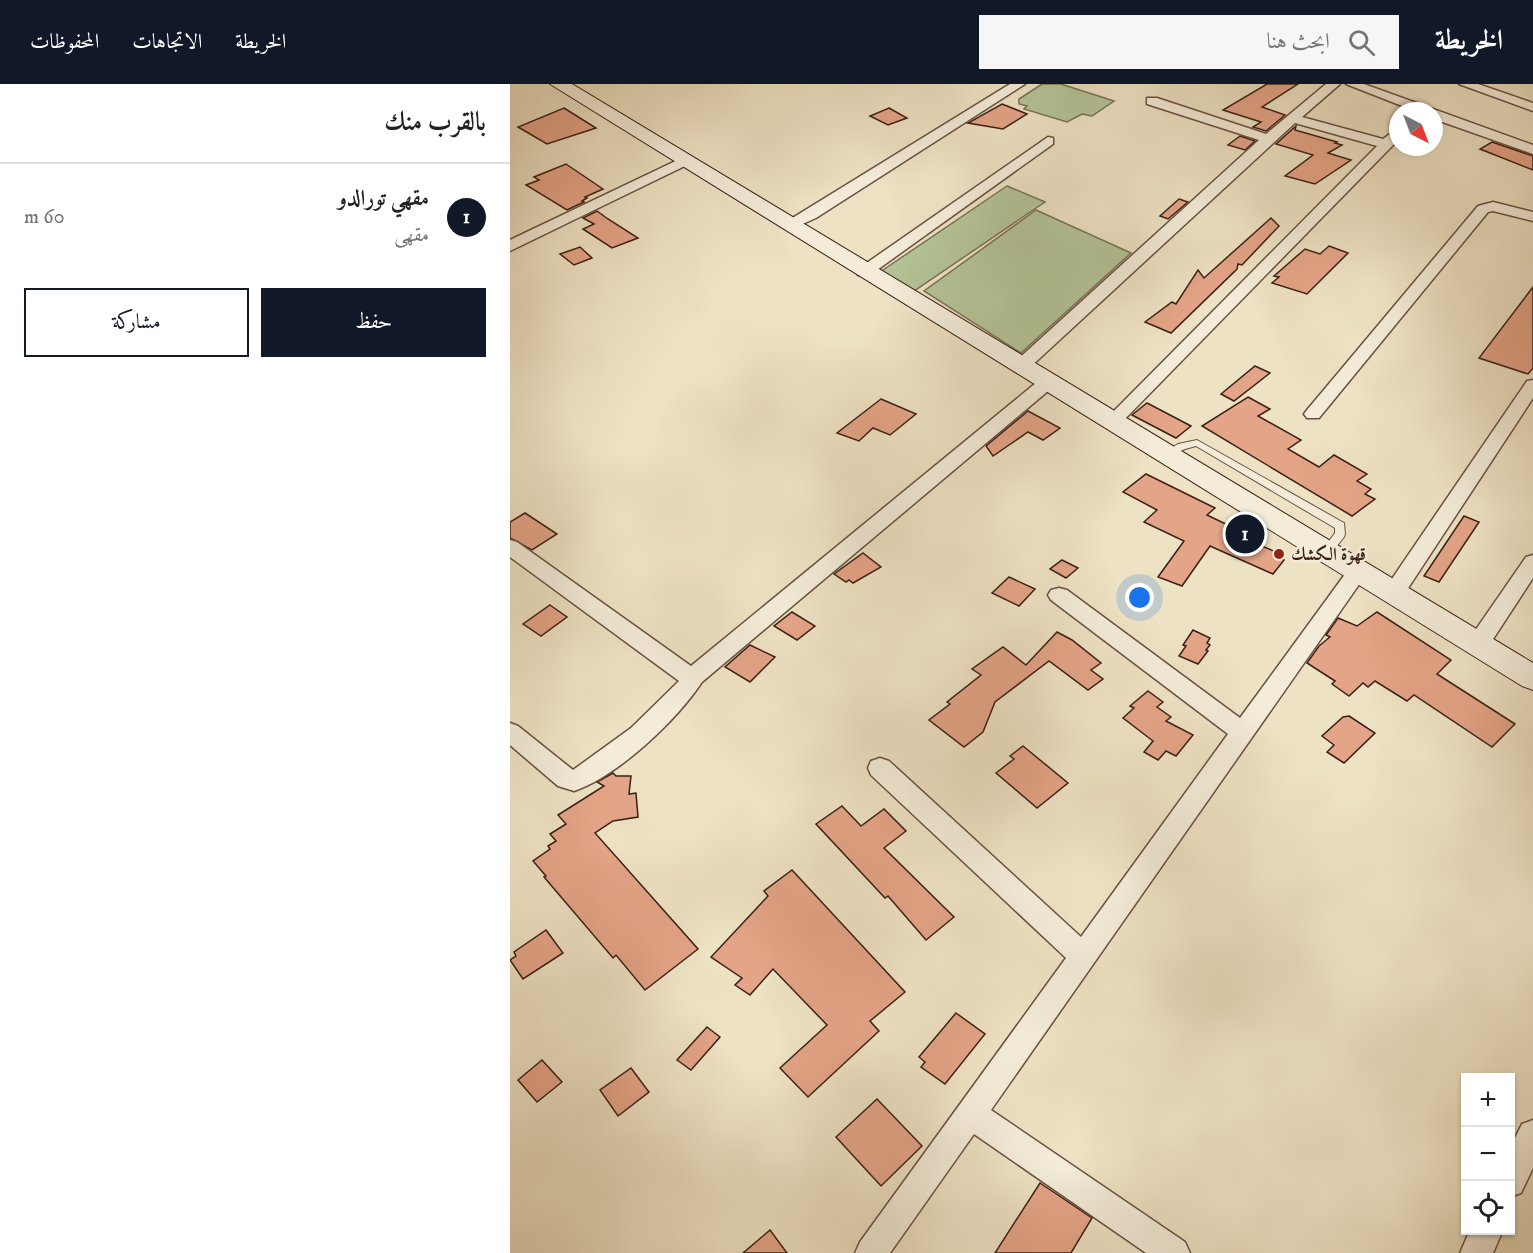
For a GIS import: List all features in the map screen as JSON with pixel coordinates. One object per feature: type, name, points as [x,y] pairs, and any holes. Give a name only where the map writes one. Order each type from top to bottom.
[{"type":"main road","points":[[559,84],[686,160],[864,272],[1167,454],[1246,487],[1326,552],[1533,678]]},
{"type":"street","points":[[789,225],[811,214],[1019,84]]},
{"type":"street","points":[[1021,366],[1268,139],[1334,84]]},
{"type":"street","points":[[1352,84],[1402,102]]},
{"type":"street","points":[[1465,84],[1533,107]]},
{"type":"street","points":[[1152,101],[1268,139]]},
{"type":"street","points":[[1443,117],[1533,150]]},
{"type":"street","points":[[1300,121],[1386,144]]},
{"type":"street","points":[[864,272],[1048,141]]},
{"type":"street","points":[[1113,421],[1389,141]]},
{"type":"street","points":[[510,246],[686,160]]},
{"type":"street","points":[[1313,414],[1483,209],[1493,206],[1533,217]]},
{"type":"street","points":[[510,732],[567,779],[574,782],[596,770],[662,712],[687,687],[694,676],[1048,382]]},
{"type":"street","points":[[1393,594],[1533,385]]},
{"type":"street","points":[[510,547],[688,676],[694,676]]},
{"type":"street","points":[[1478,644],[1533,562]]},
{"type":"street","points":[[871,1253],[1358,571]]},
{"type":"street","points":[[1059,594],[1242,732]]},
{"type":"street","points":[[880,768],[1084,957]]},
{"type":"street","points":[[970,1114],[1174,1253]]},
{"type":"street","points":[[1510,1181],[1533,1135]]},
{"type":"street","points":[[1476,1253],[1485,1235]]},
{"type":"green space","points":[[1042,84],[1061,84],[1114,101],[1092,116],[1082,114],[1067,122],[1024,109],[1027,106],[1019,104],[1019,99]]},
{"type":"green space","points":[[1007,186],[1045,202],[914,291],[880,272]]},
{"type":"green space","points":[[1036,210],[1131,253],[1021,353],[924,291]]},
{"type":"building","points":[[1267,84],[1298,84],[1262,107],[1285,115],[1266,131],[1253,127],[1261,122],[1223,110]]},
{"type":"building","points":[[1002,104],[1027,114],[1003,129],[968,123]]},
{"type":"building","points":[[564,108],[596,128],[547,144],[518,127]]},
{"type":"building","points":[[889,108],[907,118],[888,125],[870,116]]},
{"type":"building","points":[[1296,126],[1295,130],[1342,145],[1328,153],[1351,160],[1315,184],[1285,176],[1313,155],[1276,144]]},
{"type":"building","points":[[1240,136],[1255,141],[1245,150],[1228,145]]},
{"type":"building","points":[[1492,142],[1533,156],[1533,170],[1480,149]]},
{"type":"building","points":[[566,164],[603,189],[585,197],[587,198],[582,201],[584,202],[567,210],[526,185],[539,180],[534,177]]},
{"type":"building","points":[[1179,199],[1188,202],[1168,219],[1160,216]]},
{"type":"building","points":[[597,211],[638,238],[612,248],[583,229],[594,224],[583,218]]},
{"type":"building","points":[[1271,218],[1279,226],[1242,265],[1238,264],[1237,269],[1171,333],[1145,322],[1172,302],[1176,304],[1198,270],[1204,278]]},
{"type":"building","points":[[1329,246],[1348,253],[1307,294],[1272,283],[1279,277],[1274,276],[1305,249],[1320,254]]},
{"type":"building","points":[[580,247],[592,258],[574,265],[560,254]]},
{"type":"building","points":[[1533,287],[1533,368],[1528,374],[1479,358]]},
{"type":"building","points":[[1255,366],[1270,373],[1234,401],[1221,394]]},
{"type":"building","points":[[1248,397],[1270,409],[1258,416],[1301,440],[1288,449],[1319,467],[1334,455],[1367,474],[1357,481],[1371,489],[1365,494],[1375,499],[1352,516],[1202,426]]},
{"type":"building","points":[[881,399],[916,414],[890,435],[873,428],[859,441],[837,433]]},
{"type":"building","points":[[1147,403],[1191,426],[1176,438],[1132,415]]},
{"type":"building","points":[[1028,411],[1060,428],[1043,440],[1028,432],[993,456],[986,446]]},
{"type":"building","points":[[1146,474],[1215,508],[1207,515],[1228,525],[1224,530],[1276,552],[1273,555],[1284,560],[1273,574],[1210,546],[1182,586],[1158,577],[1184,541],[1144,522],[1157,510],[1123,492]]},
{"type":"building","points":[[525,513],[557,534],[532,550],[510,538],[510,522]]},
{"type":"building","points":[[1464,516],[1479,522],[1439,582],[1424,576]]},
{"type":"building","points":[[863,553],[881,567],[853,583],[849,580],[846,582],[834,574]]},
{"type":"building","points":[[1062,560],[1078,568],[1066,578],[1050,569]]},
{"type":"building","points":[[1009,577],[1035,589],[1019,606],[992,593]]},
{"type":"building","points":[[550,605],[567,617],[541,636],[523,624]]},
{"type":"building","points":[[792,612],[815,626],[797,640],[774,626]]},
{"type":"building","points":[[1377,612],[1451,660],[1437,674],[1515,724],[1492,747],[1414,695],[1407,701],[1375,681],[1368,687],[1363,683],[1349,696],[1332,684],[1335,681],[1307,663],[1319,646],[1330,637],[1326,635],[1338,618],[1357,626]]},
{"type":"building","points":[[1193,630],[1210,638],[1207,643],[1210,645],[1206,650],[1208,651],[1198,664],[1179,656]]},
{"type":"building","points":[[1057,632],[1072,640],[1101,663],[1091,670],[1103,679],[1088,690],[1049,661],[995,702],[983,732],[964,747],[929,720],[950,704],[947,702],[981,675],[972,669],[1003,647],[1026,665]]},
{"type":"building","points":[[750,645],[775,657],[750,682],[725,667]]},
{"type":"building","points":[[1148,691],[1163,702],[1157,707],[1171,717],[1166,721],[1193,735],[1176,756],[1166,751],[1158,760],[1144,752],[1153,741],[1123,718],[1134,708],[1130,706]]},
{"type":"building","points":[[1349,716],[1375,733],[1344,763],[1327,752],[1334,745],[1322,736],[1343,717]]},
{"type":"building","points":[[1023,746],[1068,783],[1037,808],[996,773],[1014,759],[1010,756]]},
{"type":"building","points":[[613,773],[616,776],[631,776],[629,794],[636,793],[638,817],[613,821],[595,833],[698,949],[645,990],[616,955],[613,958],[533,861],[550,849],[548,846],[556,841],[550,834],[566,824],[558,815],[604,786],[597,782]]},
{"type":"building","points":[[842,806],[861,826],[884,809],[906,831],[884,848],[954,917],[926,940],[888,896],[885,898],[816,824]]},
{"type":"building","points":[[792,870],[905,992],[870,1021],[879,1031],[808,1097],[780,1068],[827,1025],[773,969],[750,995],[735,985],[742,978],[711,957],[768,896],[764,891]]},
{"type":"building","points":[[546,930],[563,953],[523,979],[510,960],[516,956],[514,952]]},
{"type":"building","points":[[956,1013],[985,1034],[945,1084],[921,1067],[925,1062],[919,1057]]},
{"type":"building","points":[[707,1027],[720,1037],[691,1070],[677,1060]]},
{"type":"building","points":[[542,1060],[562,1082],[537,1102],[518,1080]]},
{"type":"building","points":[[631,1068],[649,1092],[618,1116],[600,1090]]},
{"type":"building","points":[[877,1099],[922,1146],[881,1186],[836,1137]]},
{"type":"building","points":[[1040,1183],[1092,1218],[1071,1253],[995,1253]]},
{"type":"building","points":[[770,1230],[787,1253],[743,1253]]},
{"type":"place","name":"مقهي تورالدو","points":[[1245,534]]},
{"type":"place","name":"قهوة الكشك","points":[[1279,554]]}]
